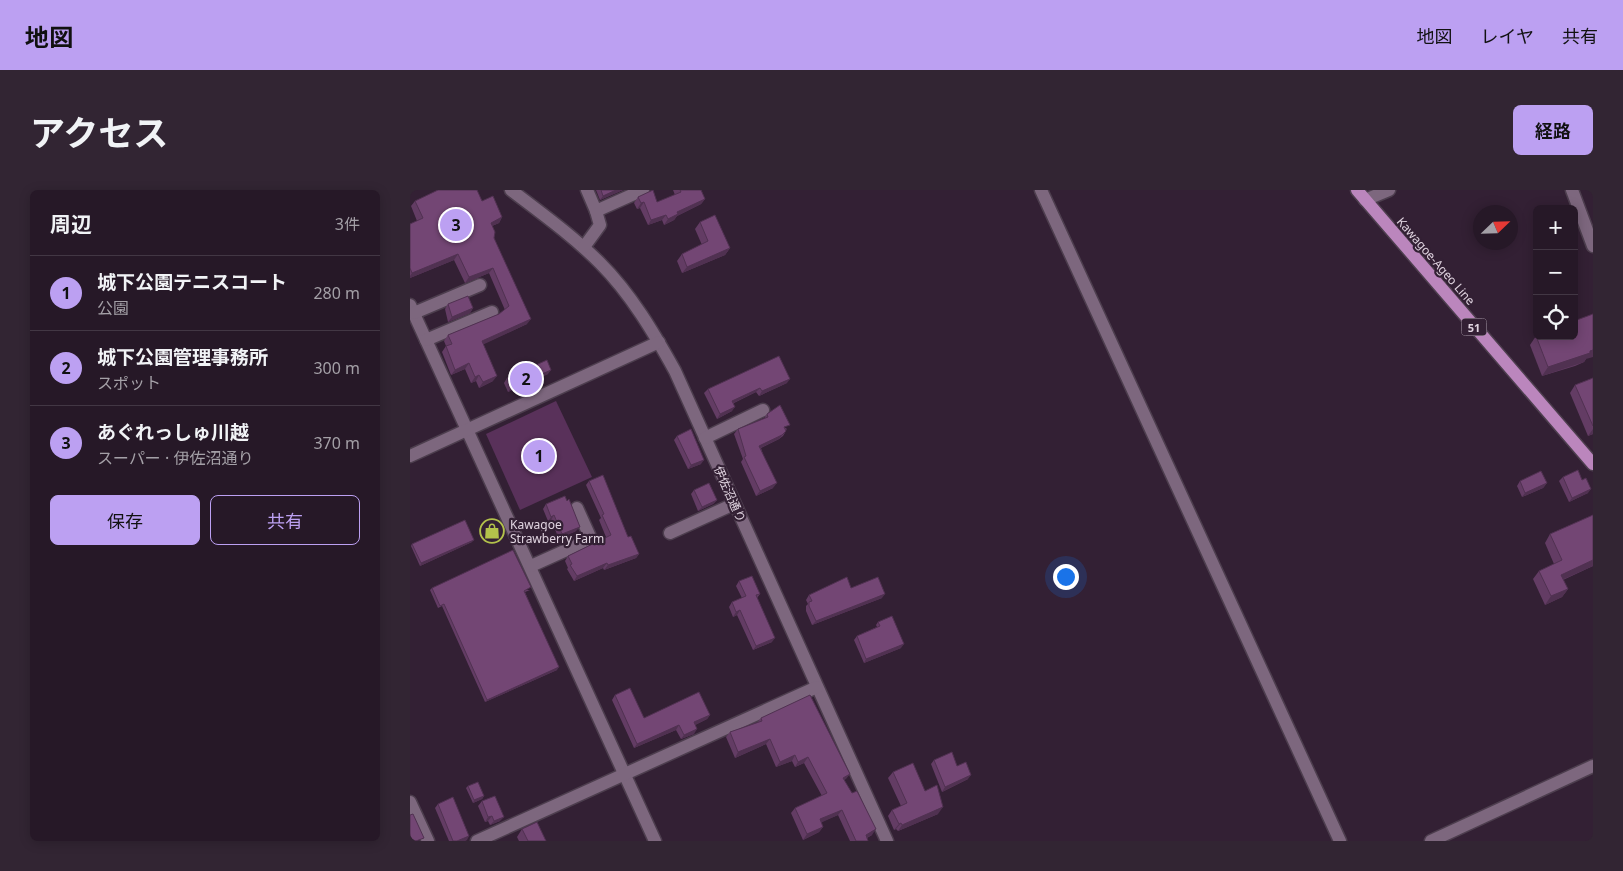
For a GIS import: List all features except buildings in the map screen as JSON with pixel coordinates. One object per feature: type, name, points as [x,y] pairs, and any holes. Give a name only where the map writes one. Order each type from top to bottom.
[{"type":"main road","name":"Kawagoe-Ageo Line","points":[[1361,195],[1593,464]]},
{"type":"street","name":"伊佐沼通り","points":[[511,190],[584,247],[602,265],[641,313],[659,342],[705,438],[888,841]]},
{"type":"street","points":[[584,247],[600,225],[587,190]]},
{"type":"street","points":[[596,211],[643,190]]},
{"type":"street","points":[[1041,190],[1340,841]]},
{"type":"street","points":[[1361,195],[1389,190]]},
{"type":"street","points":[[1572,190],[1593,246]]},
{"type":"street","points":[[480,285],[412,309],[655,841]]},
{"type":"street","points":[[426,340],[492,312]]},
{"type":"street","points":[[410,456],[659,342]]},
{"type":"street","points":[[705,438],[763,410]]},
{"type":"street","points":[[670,533],[734,504]]},
{"type":"street","points":[[531,566],[591,538],[577,508]]},
{"type":"street","points":[[478,841],[817,687]]},
{"type":"street","points":[[1431,841],[1593,766]]},
{"type":"street","points":[[410,802],[428,841]]},
{"type":"shaded area","points":[[556,401],[592,477],[520,510],[486,434]]},
{"type":"place","name":"あぐれっしゅ川越","points":[[456,225]]},
{"type":"place","name":"城下公園管理事務所","points":[[526,379]]},
{"type":"place","name":"城下公園テニスコート","points":[[539,456]]},
{"type":"place","name":"Kawagoe Strawberry Farm","points":[[492,531]]}]
